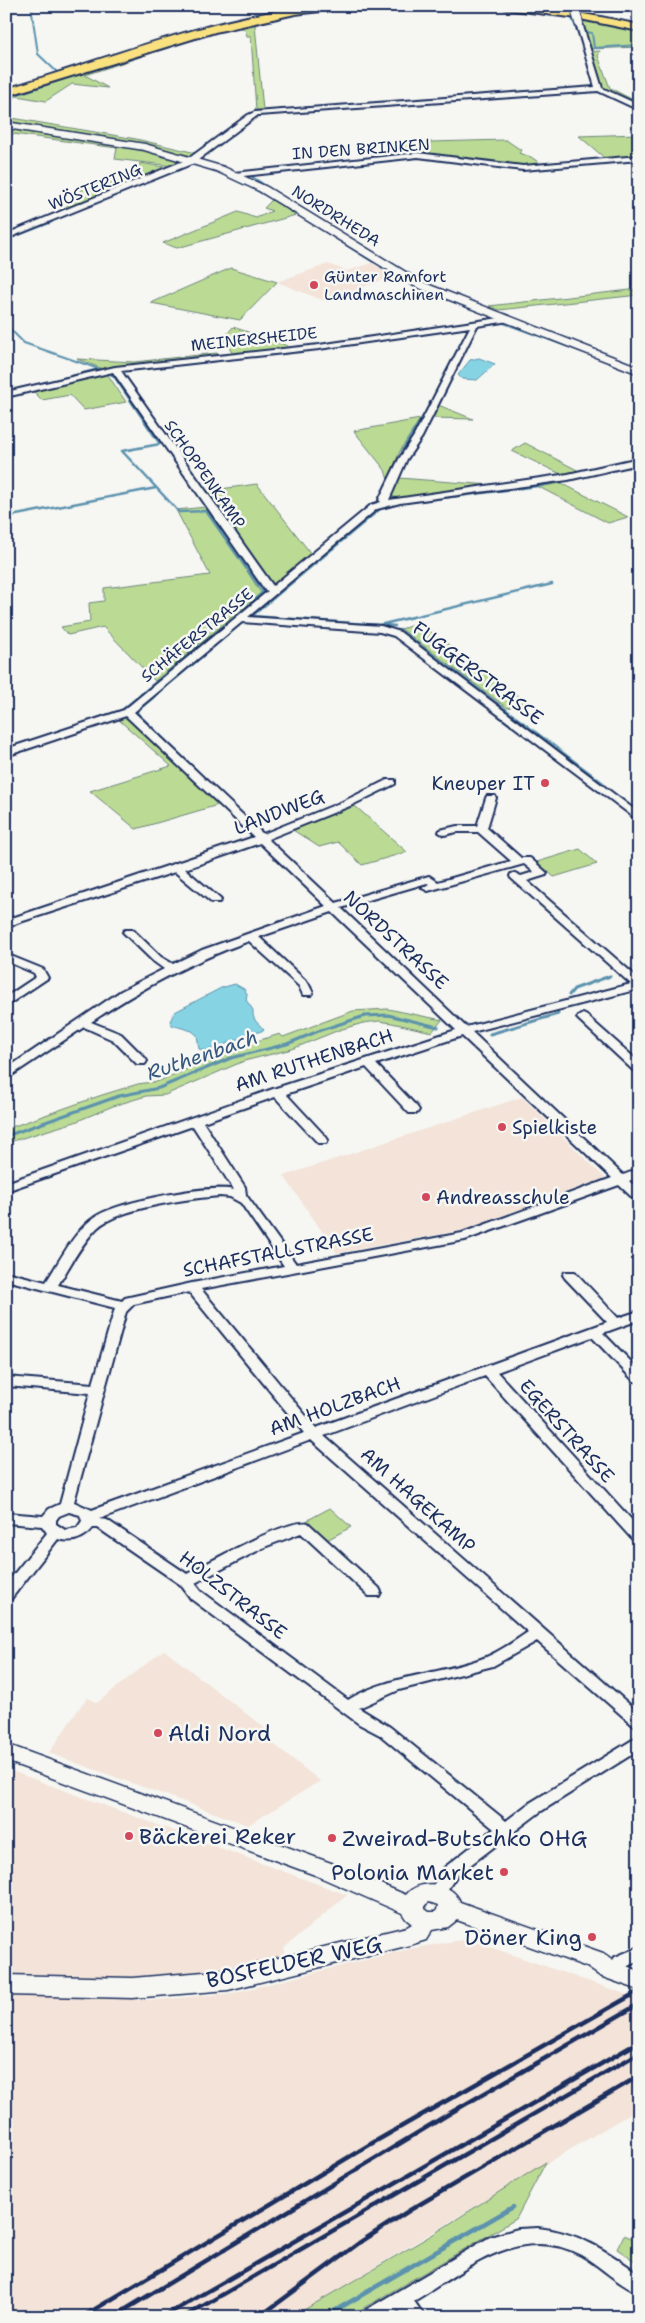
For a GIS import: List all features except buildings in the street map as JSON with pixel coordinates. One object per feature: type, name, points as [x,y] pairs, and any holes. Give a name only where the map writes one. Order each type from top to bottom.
[{"type":"main road","points":[[6,92],[222,26],[277,14],[337,6]]},
{"type":"main road","points":[[506,6],[570,14],[639,28]]},
{"type":"main road","name":"NORDRHEDA","points":[[6,125],[125,144],[194,160],[234,175],[263,189],[409,280],[639,371]]},
{"type":"main road","points":[[6,1752],[363,1884],[369,1891],[431,1907],[590,1968],[610,1970],[639,1981]]},
{"type":"main road","name":"BOSFELDER WEG","points":[[6,1985],[132,1988],[228,1980],[410,1936],[418,1933],[431,1907]]},
{"type":"street","points":[[574,8],[599,89],[639,108]]},
{"type":"street","name":"WÖSTERING","points":[[6,237],[194,160],[250,116],[258,113],[599,89]]},
{"type":"street","name":"IN DEN BRINKEN","points":[[234,175],[409,156],[436,156],[524,168],[639,158]]},
{"type":"street","name":"MEINERSHEIDE","points":[[6,395],[115,369],[320,347],[506,319]]},
{"type":"street","points":[[386,503],[384,500],[396,478],[405,452],[418,437],[474,328],[473,324]]},
{"type":"street","name":"SCHOPPENKAMP","points":[[115,369],[268,588],[275,590]]},
{"type":"street","name":"SCHÄFERSTRASSE","points":[[6,753],[128,712],[374,507],[386,503],[568,477],[639,461]]},
{"type":"street","name":"FUGGERSTRASSE","points":[[240,619],[381,629],[397,634],[639,818]]},
{"type":"street","name":"NORDSTRASSE","points":[[128,712],[639,1197]]},
{"type":"street","name":"LANDWEG","points":[[6,926],[13,921],[262,838],[348,804],[391,782]]},
{"type":"street","points":[[481,829],[491,798]]},
{"type":"street","points":[[444,832],[457,829],[481,829],[519,862]]},
{"type":"street","points":[[6,1076],[124,992],[206,952],[334,907],[395,889],[402,896],[526,860],[542,873],[519,880]]},
{"type":"street","points":[[504,866],[639,985]]},
{"type":"street","points":[[176,867],[214,900]]},
{"type":"street","points":[[129,932],[157,958],[173,969]]},
{"type":"street","points":[[251,936],[300,980],[307,993]]},
{"type":"street","points":[[6,957],[39,971],[42,978],[6,1004]]},
{"type":"street","name":"AM RUTHENBACH","points":[[6,1187],[277,1092],[464,1031],[639,985]]},
{"type":"street","points":[[583,1018],[639,1069]]},
{"type":"street","points":[[82,1022],[117,1037],[141,1062]]},
{"type":"street","points":[[367,1062],[413,1110]]},
{"type":"street","points":[[277,1092],[322,1140]]},
{"type":"street","points":[[195,1120],[239,1187],[240,1195]]},
{"type":"street","name":"SCHAFSTALLSTRASSE","points":[[123,1306],[130,1300],[192,1287],[464,1236],[639,1173]]},
{"type":"street","points":[[50,1287],[90,1228],[100,1219],[116,1212],[218,1192],[240,1195],[245,1200],[292,1268]]},
{"type":"street","points":[[570,1275],[616,1324]]},
{"type":"street","points":[[6,1276],[123,1306],[120,1311],[67,1502],[68,1507]]},
{"type":"street","name":"AM HAGEKAMP","points":[[192,1287],[314,1435],[639,1722]]},
{"type":"street","name":"AM HOLZBACH","points":[[89,1519],[639,1315]]},
{"type":"street","points":[[595,1332],[639,1378]]},
{"type":"street","name":"EGERSTRASSE","points":[[488,1371],[636,1529]]},
{"type":"street","points":[[6,1381],[99,1389]]},
{"type":"street","points":[[6,1518],[51,1527],[61,1535],[76,1534],[82,1531],[89,1519],[81,1509],[68,1507],[58,1509],[50,1514],[51,1527],[6,1595]]},
{"type":"street","name":"HOLZSTRASSE","points":[[89,1519],[102,1524],[186,1581],[196,1595],[364,1720],[385,1731],[506,1830]]},
{"type":"street","points":[[186,1581],[262,1542],[303,1527],[374,1592]]},
{"type":"street","points":[[348,1708],[365,1695],[384,1687],[483,1664],[538,1633]]},
{"type":"street","points":[[431,1907],[451,1871],[554,1795],[639,1742]]},
{"type":"street","points":[[610,1970],[621,1962],[639,1954]]},
{"type":"street","points":[[371,2317],[496,2243],[519,2236],[549,2236],[572,2241],[597,2254],[639,2284]]},
{"type":"street","points":[[401,2299],[416,2317]]},
{"type":"shaded area","points":[[372,263],[393,276],[325,301],[277,282],[328,264],[347,271]]},
{"type":"shaded area","name":"Andreasschule","points":[[522,1097],[605,1178],[463,1230],[337,1253],[284,1176]]},
{"type":"shaded area","points":[[164,1650],[266,1729],[261,1734],[320,1781],[248,1825],[49,1753],[88,1698],[97,1703]]},
{"type":"shaded area","points":[[6,1769],[347,1895],[284,1948],[286,1957],[235,1968],[126,1977],[6,1973]]},
{"type":"shaded area","points":[[467,1939],[639,1999],[639,2108],[292,2317],[6,2317],[6,1996],[157,2000],[233,1993],[409,1949]]},
{"type":"green space","points":[[581,19],[639,30],[639,47],[590,49]]},
{"type":"green space","points":[[259,21],[255,25],[263,110],[256,110],[251,36],[247,36],[245,30],[238,26]]},
{"type":"green space","points":[[200,35],[204,36],[85,75],[108,88],[72,84],[46,101],[17,96],[6,101],[6,95]]},
{"type":"green space","points":[[600,51],[598,56],[610,88],[639,103],[639,106],[606,91],[601,85],[591,52]]},
{"type":"green space","points":[[6,117],[136,139],[196,153],[192,156],[129,141],[14,123],[6,121]]},
{"type":"green space","points":[[6,127],[144,149],[182,159],[184,163],[173,166],[115,159],[117,148],[6,133]]},
{"type":"green space","points":[[639,134],[639,156],[607,160],[579,136]]},
{"type":"green space","points":[[506,140],[521,150],[519,153],[531,157],[544,166],[516,166],[437,155],[408,155],[394,143]]},
{"type":"green space","points":[[140,163],[164,167],[166,170],[69,210],[64,209],[82,189],[137,176]]},
{"type":"green space","points":[[272,200],[296,215],[177,248],[163,243],[238,212],[256,218],[272,211],[264,208]]},
{"type":"green space","points":[[231,268],[277,282],[240,320],[151,303]]},
{"type":"green space","points":[[639,289],[639,295],[499,310],[489,306]]},
{"type":"green space","points":[[233,327],[286,345],[289,348],[233,354],[223,339]]},
{"type":"green space","points":[[217,353],[219,356],[103,369],[77,359],[134,362]]},
{"type":"green space","points":[[104,373],[108,375],[126,402],[84,410],[70,395],[42,400],[33,391]]},
{"type":"green space","points":[[438,405],[473,419],[431,418]]},
{"type":"green space","points":[[420,419],[400,451],[388,480],[385,470],[354,431]]},
{"type":"green space","points":[[525,443],[581,472],[565,476],[512,451]]},
{"type":"green space","points":[[399,478],[504,486],[398,498],[391,496]]},
{"type":"green space","points":[[561,483],[628,517],[608,523],[539,487]]},
{"type":"green space","points":[[257,484],[312,555],[276,584],[269,584],[206,491]]},
{"type":"green space","points":[[206,507],[261,593],[155,681],[103,627],[68,635],[61,627],[90,622],[89,603],[104,601],[104,588],[210,575],[176,510]]},
{"type":"green space","points":[[419,623],[526,702],[507,708],[401,629]]},
{"type":"green space","points":[[127,717],[176,762],[218,805],[136,829],[90,791],[171,766],[119,720]]},
{"type":"green space","points":[[355,806],[407,852],[362,865],[338,842],[319,847],[293,830]]},
{"type":"green space","points":[[580,849],[597,864],[554,877],[537,862]]},
{"type":"green space","points":[[388,1009],[442,1020],[432,1032],[379,1021],[363,1023],[339,1030],[292,1049],[244,1061],[165,1095],[146,1096],[113,1106],[75,1122],[6,1143],[6,1129],[99,1096],[138,1084],[159,1081],[194,1066],[198,1059],[280,1034],[283,1037],[353,1011]]},
{"type":"green space","points":[[330,1508],[351,1527],[327,1540],[306,1521]]},
{"type":"green space","points":[[546,2162],[516,2219],[348,2317],[292,2317],[435,2233]]},
{"type":"green space","points":[[624,2235],[639,2241],[639,2264],[617,2249]]},
{"type":"water","points":[[479,358],[495,364],[477,380],[462,379],[458,375],[470,360]]},
{"type":"water","points":[[235,984],[244,989],[247,994],[246,1000],[253,1010],[254,1019],[264,1030],[207,1051],[199,1049],[197,1035],[192,1031],[172,1025],[170,1021],[175,1012],[221,988]]},
{"type":"waterway","points":[[31,6],[38,54],[58,73]]},
{"type":"waterway","points":[[335,9],[372,6]]},
{"type":"waterway","points":[[471,6],[509,9]]},
{"type":"waterway","points":[[565,16],[572,18],[577,31]]},
{"type":"waterway","points":[[586,32],[592,33],[594,48],[639,45]]},
{"type":"waterway","points":[[6,98],[64,79]]},
{"type":"waterway","points":[[511,168],[524,170],[597,164]]},
{"type":"waterway","points":[[251,176],[275,192]]},
{"type":"waterway","points":[[254,189],[269,197]]},
{"type":"waterway","points":[[275,200],[373,262]]},
{"type":"waterway","points":[[6,240],[52,222]]},
{"type":"waterway","points":[[381,267],[413,286],[495,318]]},
{"type":"waterway","points":[[501,322],[585,353]]},
{"type":"waterway","points":[[6,325],[24,343],[99,369]]},
{"type":"waterway","points":[[326,348],[361,343]]},
{"type":"waterway","points":[[83,373],[98,369]]},
{"type":"waterway","points":[[12,391],[88,372]]},
{"type":"waterway","points":[[106,372],[114,376],[160,444],[122,451],[179,512],[206,511],[263,592],[239,614]]},
{"type":"waterway","points":[[402,451],[430,405]]},
{"type":"waterway","points":[[379,625],[252,616],[380,509],[402,503],[538,486],[569,480]]},
{"type":"waterway","points":[[6,517],[156,488]]},
{"type":"waterway","points":[[379,625],[552,584]]},
{"type":"waterway","points":[[16,746],[122,710],[230,621]]},
{"type":"waterway","points":[[243,622],[136,712],[258,830]]},
{"type":"waterway","points":[[386,625],[395,626]]},
{"type":"waterway","points":[[400,630],[603,783]]},
{"type":"waterway","points":[[6,914],[9,920]]},
{"type":"waterway","name":"Ruthenbach","points":[[635,968],[639,967]]},
{"type":"waterway","name":"Ruthenbach","points":[[569,995],[574,989],[610,976]]},
{"type":"waterway","name":"Ruthenbach","points":[[490,1034],[558,1014]]},
{"type":"waterway","name":"Ruthenbach","points":[[6,1136],[119,1096],[159,1088],[231,1058],[287,1044],[321,1030],[365,1016],[388,1015],[438,1027]]},
{"type":"waterway","points":[[324,2317],[513,2207]]},
{"type":"railway","points":[[82,2317],[369,2145],[639,1991]]},
{"type":"railway","points":[[113,2317],[452,2112],[639,2004]]},
{"type":"railway","points":[[163,2317],[639,2042]]},
{"type":"railway","points":[[184,2317],[639,2053]]},
{"type":"railway","points":[[259,2317],[359,2243],[410,2210],[639,2076]]},
{"type":"place","name":"Günter Ramfort Landmaschinen","points":[[314,285]]},
{"type":"place","name":"Kneuper IT","points":[[545,783]]},
{"type":"place","name":"Spielkiste","points":[[502,1127]]},
{"type":"place","name":"Andreasschule","points":[[426,1197]]},
{"type":"place","name":"Aldi Nord","points":[[158,1733]]},
{"type":"place","name":"Bäckerei Reker","points":[[129,1836]]},
{"type":"place","name":"Zweirad-Butschko OHG","points":[[332,1838]]},
{"type":"place","name":"Polonia Market","points":[[504,1872]]},
{"type":"place","name":"Döner King","points":[[592,1937]]}]
